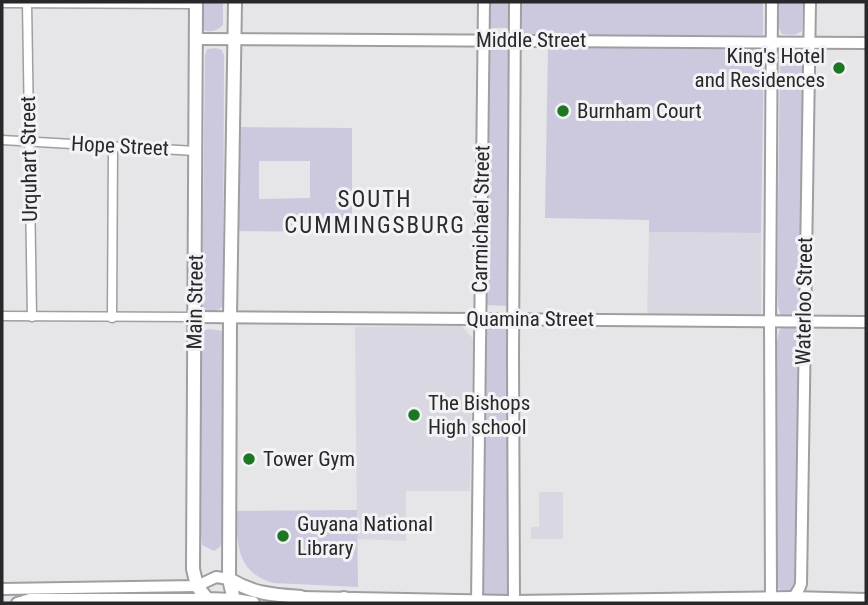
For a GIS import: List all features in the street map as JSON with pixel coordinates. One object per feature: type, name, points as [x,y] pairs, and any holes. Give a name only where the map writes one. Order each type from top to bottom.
[{"type":"main road","name":"Main Street","points":[[234,600],[229,579],[235,2]]},
{"type":"main road","name":"Main Street","points":[[196,3],[192,555],[197,586],[207,599]]},
{"type":"main road","points":[[229,579],[243,587],[282,600],[304,600]]},
{"type":"main road","points":[[207,599],[253,603]]},
{"type":"street","name":"Carmichael Street","points":[[477,601],[484,2]]},
{"type":"street","name":"Carmichael Street","points":[[514,602],[515,2]]},
{"type":"street","name":"Waterloo Street","points":[[771,598],[769,321],[772,2]]},
{"type":"street","name":"Waterloo Street","points":[[792,600],[801,584],[810,2]]},
{"type":"street","name":"Urquhart Street","points":[[27,3],[32,317]]},
{"type":"street","points":[[2,4],[196,3]]},
{"type":"street","name":"Middle Street","points":[[196,39],[866,43]]},
{"type":"street","name":"Hope Street","points":[[2,140],[196,151]]},
{"type":"street","points":[[112,318],[113,146]]},
{"type":"street","points":[[2,316],[195,317]]},
{"type":"street","name":"Quamina Street","points":[[195,317],[866,322]]},
{"type":"street","points":[[2,589],[197,586],[219,576],[229,579]]},
{"type":"street","points":[[17,603],[30,599],[207,599]]},
{"type":"street","points":[[304,600],[514,602],[866,599]]},
{"type":"shaded area","points":[[202,2],[223,2],[223,25],[212,31],[204,30]]},
{"type":"shaded area","points":[[490,2],[508,2],[508,28],[489,28]]},
{"type":"shaded area","points":[[522,2],[763,2],[763,35],[522,35]]},
{"type":"shaded area","points":[[777,2],[803,2],[802,31],[790,35],[782,34],[778,26]]},
{"type":"shaded area","points":[[548,46],[764,49],[761,233],[649,232],[649,220],[545,218]]},
{"type":"shaded area","points":[[207,49],[222,50],[224,55],[223,306],[217,311],[209,312],[202,307],[205,55]]},
{"type":"shaded area","points":[[488,49],[511,50],[508,306],[485,305]]},
{"type":"shaded area","points":[[797,49],[804,57],[802,312],[798,315],[781,315],[778,307],[777,278],[780,62],[786,50]]},
{"type":"shaded area","points":[[240,127],[352,128],[352,232],[238,231]],"holes":[[[259,161],[310,161],[310,198],[259,199]]]},
{"type":"shaded area","points":[[649,232],[761,233],[761,315],[647,314]]},
{"type":"shaded area","points":[[485,324],[511,324],[507,595],[481,595]]},
{"type":"shaded area","points":[[783,325],[795,326],[801,332],[796,585],[789,592],[778,589],[776,582],[777,342]]},
{"type":"shaded area","name":"The Bishops High school","points":[[462,326],[473,339],[470,491],[406,491],[406,541],[357,539],[355,327]]},
{"type":"shaded area","points":[[205,330],[222,331],[222,540],[220,547],[214,551],[202,545],[199,513],[201,336]]},
{"type":"shaded area","points":[[539,492],[563,492],[563,539],[531,539],[531,527],[539,527]]},
{"type":"shaded area","points":[[357,510],[358,587],[273,583],[251,571],[241,555],[236,511]]},
{"type":"place","name":"King's Hotel and Residences","points":[[839,68]]},
{"type":"place","name":"Burnham Court","points":[[563,111]]},
{"type":"place","name":"The Bishops High school","points":[[414,415]]},
{"type":"place","name":"Tower Gym","points":[[249,459]]},
{"type":"place","name":"Guyana National Library","points":[[283,536]]},
{"type":"district","name":"SOUTH CUMMINGSBURG","points":[[375,212]]}]
